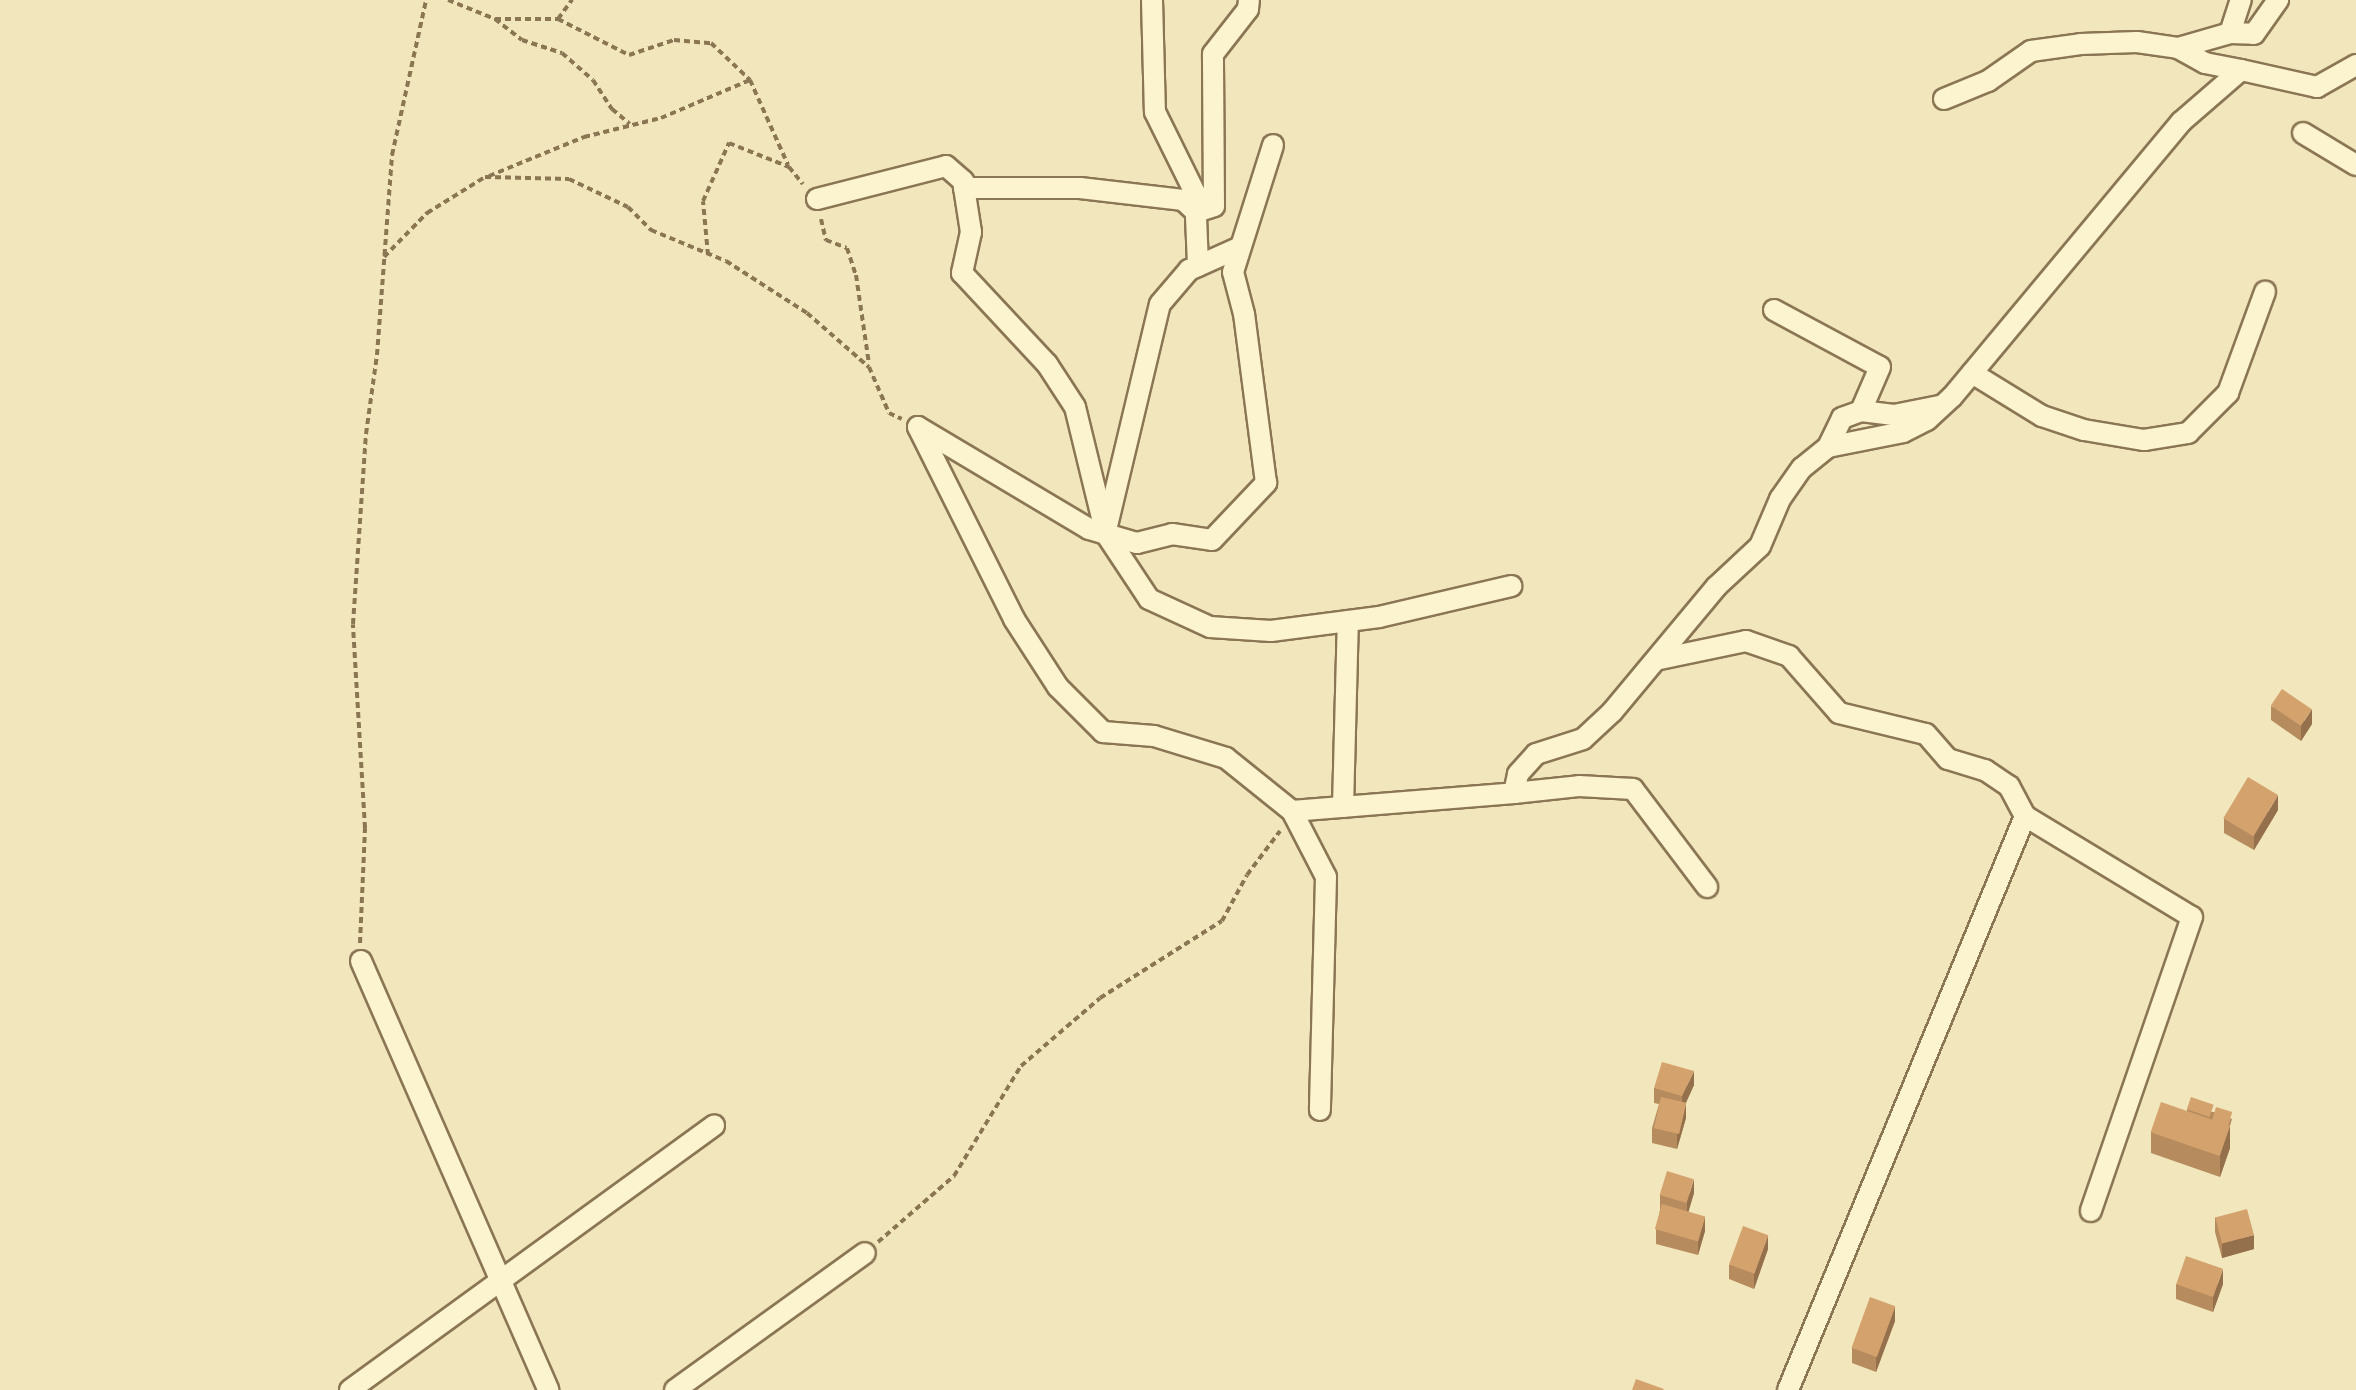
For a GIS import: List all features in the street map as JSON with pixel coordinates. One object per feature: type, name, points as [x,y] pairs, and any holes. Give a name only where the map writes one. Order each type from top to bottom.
[{"type":"street","points":[[1152,0],[1155,112],[1195,193],[1198,266]]},
{"type":"street","points":[[1196,212],[1214,206],[1213,54],[1248,9],[1249,0]]},
{"type":"street","points":[[2230,33],[2241,0]]},
{"type":"street","points":[[2178,48],[2230,33],[2254,34],[2278,0]]},
{"type":"street","points":[[1944,99],[1988,81],[2031,51],[2137,42],[2178,48],[2205,63],[2317,87],[2356,65]]},
{"type":"street","points":[[1828,447],[1903,432],[1943,405],[2181,122],[2241,70]]},
{"type":"street","points":[[2303,133],[2356,165]]},
{"type":"street","points":[[918,427],[1106,534],[1137,543],[1172,534],[1212,540],[1266,483],[1244,314],[1233,272],[1238,248],[1273,145]]},
{"type":"street","points":[[817,199],[946,166],[964,188],[971,232],[962,273],[1047,364],[1075,407],[1106,534],[1149,599],[1210,627],[1271,631],[1348,621],[1511,586]]},
{"type":"street","points":[[964,188],[1116,192],[1183,200],[1196,212]]},
{"type":"street","points":[[1106,534],[1160,304],[1198,266],[1238,248]]},
{"type":"street","points":[[1972,373],[2042,416],[2084,430],[2144,440],[2188,433],[2228,393],[2265,292]]},
{"type":"street","points":[[1774,310],[1880,367],[1861,411]]},
{"type":"street","points":[[1514,793],[1518,774],[1536,754],[1583,739],[1660,659],[1716,587],[1760,546],[1780,499],[1802,468],[1828,447],[1842,418],[1861,411],[1894,415],[1943,405]]},
{"type":"street","points":[[918,427],[1014,619],[1058,687],[1103,732],[1154,736],[1226,758],[1292,811],[1326,877],[1320,1110]]},
{"type":"street","points":[[1343,807],[1348,621]]},
{"type":"street","points":[[1660,659],[1746,641],[1789,656],[1839,713],[1926,734],[1948,759],[1985,770],[2009,786],[2025,816],[2192,917],[2091,1211]]},
{"type":"street","points":[[1292,811],[1579,786],[1633,789],[1707,887]]},
{"type":"street","points":[[1788,1390],[2025,816]]},
{"type":"street","points":[[361,961],[548,1390]]},
{"type":"street","points":[[350,1390],[714,1126]]},
{"type":"street","points":[[675,1390],[865,1253]]},
{"type":"path","points":[[361,961],[365,828],[353,624],[392,155],[426,0]]},
{"type":"path","points":[[448,0],[495,19],[522,40],[562,53],[593,80],[612,109],[630,124]]},
{"type":"path","points":[[558,19],[572,0]]},
{"type":"path","points":[[495,19],[558,19],[629,55],[674,40],[711,43],[750,80],[789,167],[817,199],[826,240],[847,248],[856,275],[869,367],[889,413],[918,427]]},
{"type":"path","points":[[383,259],[427,213],[485,177],[630,124],[661,118],[750,80]]},
{"type":"path","points":[[708,255],[703,201],[729,143],[789,167]]},
{"type":"path","points":[[485,177],[569,179],[628,207],[651,230],[708,255],[807,313],[869,367]]},
{"type":"path","points":[[865,1253],[954,1176],[1021,1066],[1100,998],[1222,921],[1292,811]]},
{"type":"building","points":[[2282,689],[2312,709],[2301,726],[2271,706]]},
{"type":"building","points":[[2248,777],[2278,795],[2253,836],[2223,818]]},
{"type":"building","points":[[1662,1062],[1694,1071],[1682,1096],[1654,1088]]},
{"type":"building","points":[[1661,1097],[1686,1103],[1679,1134],[1654,1128]]},
{"type":"building","points":[[2191,1097],[2214,1105],[2209,1117],[2187,1109]]},
{"type":"building","points":[[2161,1102],[2230,1126],[2220,1156],[2151,1132]]},
{"type":"building","points":[[2216,1107],[2232,1112],[2228,1125],[2212,1120]]},
{"type":"building","points":[[1667,1171],[1694,1179],[1686,1203],[1660,1195]]},
{"type":"building","points":[[1662,1204],[1705,1216],[1698,1241],[1655,1229]]},
{"type":"building","points":[[2247,1209],[2254,1235],[2222,1244],[2215,1218]]},
{"type":"building","points":[[1743,1226],[1768,1235],[1754,1274],[1729,1265]]},
{"type":"building","points":[[2186,1256],[2223,1269],[2213,1297],[2176,1284]]},
{"type":"building","points":[[1870,1297],[1895,1306],[1877,1357],[1852,1348]]},
{"type":"building","points":[[1636,1379],[1664,1389],[1632,1390]]}]
